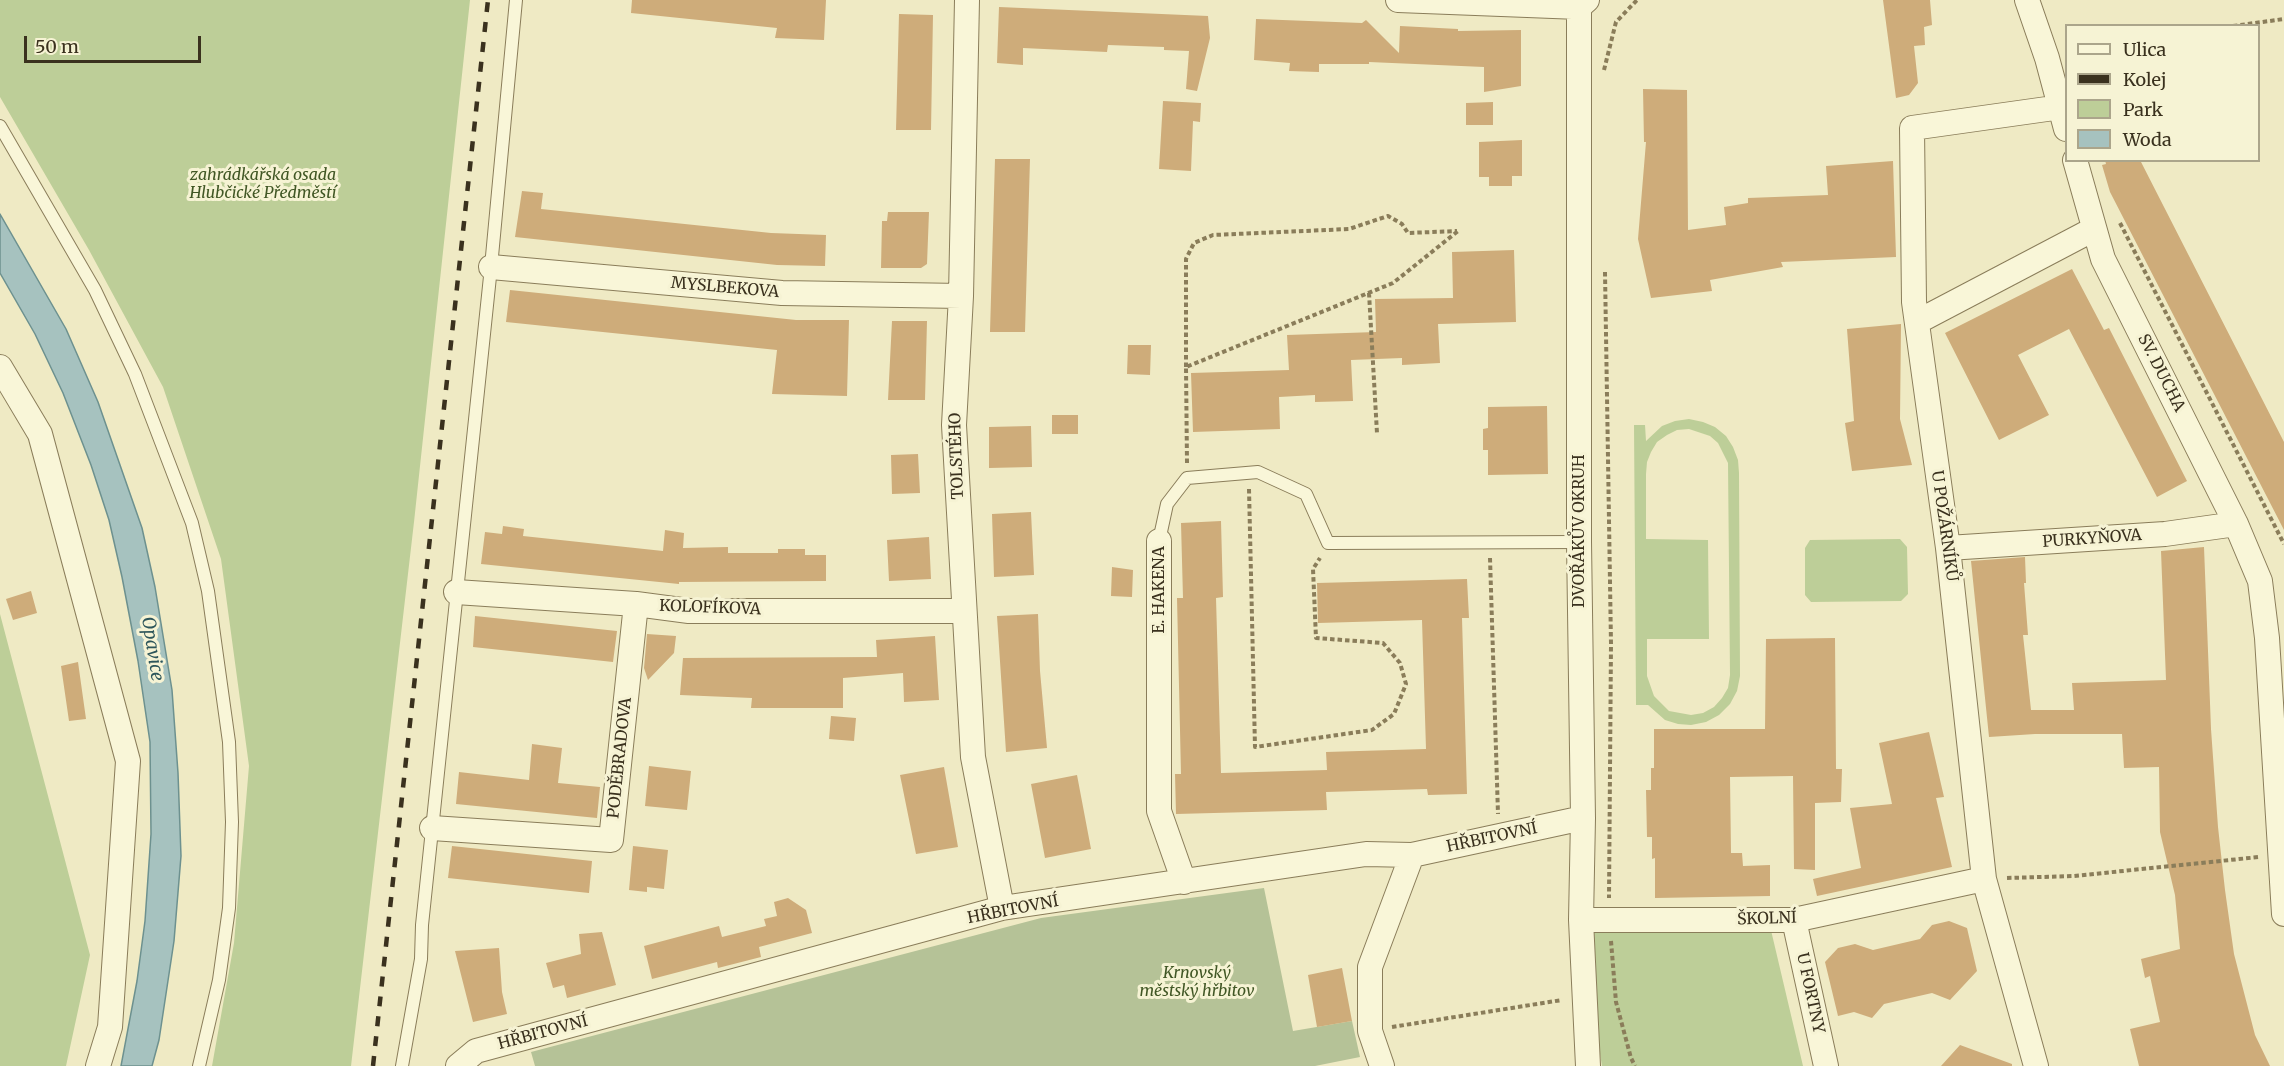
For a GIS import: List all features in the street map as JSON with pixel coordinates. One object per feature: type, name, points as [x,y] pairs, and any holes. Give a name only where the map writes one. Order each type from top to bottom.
[{"type":"street","name":"TOLSTÉHO","points":[[967,0],[961,297],[954,425],[973,757],[1002,908]]},
{"type":"street","points":[[1398,0],[1583,4]]},
{"type":"street","points":[[2027,0],[2064,118]]},
{"type":"street","name":"DVOŘÁKŮV OKRUH","points":[[1583,4],[1579,542],[1583,818],[1581,920],[1588,1066]]},
{"type":"street","name":"U POŽÁRNÍKŮ","points":[[2036,1066],[1984,879],[1948,549],[1914,302],[1912,128],[2064,118]]},
{"type":"street","name":"SV. DUCHA","points":[[2076,162],[2103,259],[2236,524],[2260,581],[2276,637],[2284,914]]},
{"type":"street","points":[[1917,322],[2094,229]]},
{"type":"street","name":"MYSLBEKOVA","points":[[490,267],[782,293],[961,297]]},
{"type":"street","points":[[0,367],[40,434],[129,761],[110,1027],[98,1066]]},
{"type":"street","name":"PURKYŇOVA","points":[[1948,549],[2165,534],[2236,524]]},
{"type":"street","name":"E. HAKENA","points":[[1159,542],[1159,811],[1184,882]]},
{"type":"street","name":"KOLOFÍKOVA","points":[[456,592],[636,604],[689,611],[964,611]]},
{"type":"street","name":"PODĚBRADOVA","points":[[432,828],[611,840],[636,604]]},
{"type":"street","name":"HŘBITOVNÍ","points":[[458,1066],[476,1051],[1002,908],[1366,854],[1412,855],[1583,818]]},
{"type":"street","points":[[1382,1066],[1370,1031],[1370,967],[1412,855]]},
{"type":"street","name":"ŠKOLNÍ","points":[[1581,920],[1794,920],[1984,879]]},
{"type":"street","name":"U FORTNY","points":[[1794,920],[1826,1066]]},
{"type":"lane","points":[[402,1066],[421,959],[422,925],[516,0]]},
{"type":"lane","points":[[0,126],[95,290],[135,374],[192,523],[208,591],[230,742],[232,822],[229,908],[219,980],[199,1066]]},
{"type":"lane","points":[[1187,478],[1258,472],[1306,494],[1328,543],[1579,542]]},
{"type":"lane","name":"E. HAKENA","points":[[1159,542],[1167,504],[1187,478]]},
{"type":"path","points":[[1602,76],[1616,22],[1637,0]]},
{"type":"path","points":[[2248,24],[2284,19]]},
{"type":"path","points":[[1186,368],[1393,283],[1458,231],[1408,233],[1402,224],[1388,216],[1349,230],[1213,235],[1194,243],[1186,259],[1186,368],[1187,478]]},
{"type":"path","points":[[2116,216],[2284,544]]},
{"type":"path","points":[[1605,266],[1611,644],[1609,920],[1616,1002],[1635,1066]]},
{"type":"path","points":[[1369,293],[1377,433]]},
{"type":"path","points":[[1249,473],[1255,747],[1372,730],[1394,714],[1406,684],[1400,663],[1383,643],[1316,638],[1313,569],[1328,543]]},
{"type":"path","points":[[1490,542],[1499,836]]},
{"type":"path","points":[[1984,879],[2074,876],[2246,858]]},
{"type":"path","points":[[1370,1031],[1584,996]]},
{"type":"green space","name":"zahrádkářská osada Hlubčické Předměstí","points":[[0,0],[470,0],[414,522],[351,1066],[212,1066],[234,943],[249,766],[221,559],[163,387],[89,250],[0,97]]},
{"type":"green space","points":[[1689,419],[1715,427],[1726,436],[1733,447],[1738,460],[1739,473],[1740,676],[1737,691],[1730,704],[1719,715],[1706,722],[1691,725],[1665,720],[1648,705],[1636,705],[1634,425],[1645,425],[1646,441],[1662,426]],"holes":[[[1689,429],[1710,436],[1718,443],[1728,463],[1730,675],[1728,688],[1714,707],[1703,713],[1691,715],[1669,711],[1654,696],[1647,676],[1647,639],[1709,639],[1708,540],[1646,539],[1646,474],[1651,452],[1657,442],[1667,435],[1677,430]]]},
{"type":"green space","points":[[1900,539],[1907,547],[1908,594],[1901,601],[1811,602],[1805,595],[1805,548],[1810,540]]},
{"type":"green space","points":[[0,614],[90,955],[66,1066],[0,1066]]},
{"type":"green space","name":"Krnovský městský hřbitov","points":[[1264,888],[1293,1031],[1352,1021],[1360,1057],[1315,1066],[535,1066],[531,1052],[1041,918]]},
{"type":"green space","points":[[1770,926],[1803,1066],[1602,1066],[1599,1048],[1594,929]]},
{"type":"water","name":"Opavice","points":[[0,214],[66,329],[98,402],[142,528],[155,587],[172,690],[181,856],[174,941],[159,1040],[152,1066],[121,1066],[137,981],[145,921],[151,834],[150,742],[138,661],[109,520],[91,465],[63,393],[35,334],[0,273]]},
{"type":"building","points":[[632,0],[826,0],[824,40],[775,38],[777,28],[631,13]]},
{"type":"building","points":[[1883,0],[1930,0],[1932,25],[1924,27],[1925,45],[1914,46],[1918,83],[1909,95],[1896,98]]},
{"type":"building","points":[[999,7],[1208,16],[1210,38],[1197,91],[1186,89],[1189,51],[1164,50],[1164,47],[1108,45],[1107,52],[1023,48],[1023,65],[997,63]]},
{"type":"building","points":[[899,14],[933,15],[931,130],[896,130]]},
{"type":"building","points":[[1256,19],[1362,23],[1366,20],[1399,53],[1400,26],[1458,29],[1458,31],[1521,30],[1521,86],[1484,92],[1484,67],[1369,62],[1369,64],[1319,64],[1319,72],[1289,71],[1290,63],[1254,60]]},
{"type":"building","points":[[1643,89],[1687,90],[1688,230],[1726,225],[1724,207],[1748,203],[1748,198],[1828,195],[1826,166],[1893,161],[1896,257],[1781,262],[1783,267],[1710,280],[1712,291],[1651,298],[1638,239],[1646,142],[1644,142]]},
{"type":"building","points":[[1163,101],[1201,103],[1200,122],[1193,121],[1191,171],[1159,169]]},
{"type":"building","points":[[1493,102],[1493,125],[1466,125],[1466,103]]},
{"type":"building","points":[[1522,140],[1522,176],[1512,176],[1512,186],[1489,186],[1489,177],[1479,177],[1479,142]]},
{"type":"building","points":[[995,159],[1030,159],[1025,332],[990,332]]},
{"type":"building","points":[[2106,162],[2141,162],[2284,442],[2284,530],[2110,192],[2102,165],[2106,164]]},
{"type":"building","points":[[522,191],[543,193],[541,209],[771,233],[826,235],[825,266],[777,265],[515,237]]},
{"type":"building","points":[[888,212],[929,212],[927,264],[921,268],[881,268],[882,221],[887,221]]},
{"type":"building","points":[[1514,250],[1516,322],[1438,324],[1440,363],[1402,365],[1402,358],[1351,360],[1353,401],[1315,402],[1315,395],[1279,397],[1280,429],[1193,432],[1191,373],[1289,370],[1287,335],[1376,332],[1375,299],[1453,298],[1452,252]]},
{"type":"building","points":[[2072,269],[2104,330],[2109,328],[2187,481],[2157,497],[2069,329],[2018,355],[2049,415],[1999,440],[1945,333]]},
{"type":"building","points":[[510,290],[796,320],[849,320],[847,396],[772,394],[777,350],[506,322]]},
{"type":"building","points":[[892,321],[927,321],[925,400],[888,400]]},
{"type":"building","points":[[1901,324],[1900,419],[1912,465],[1852,471],[1845,423],[1854,421],[1847,329]]},
{"type":"building","points":[[1128,345],[1151,345],[1150,375],[1127,374]]},
{"type":"building","points":[[1547,406],[1548,474],[1488,475],[1488,450],[1483,450],[1483,429],[1488,428],[1488,407]]},
{"type":"building","points":[[1052,415],[1078,415],[1078,434],[1052,434]]},
{"type":"building","points":[[1031,426],[1032,467],[989,468],[989,427]]},
{"type":"building","points":[[918,454],[920,493],[892,494],[891,455]]},
{"type":"building","points":[[1031,512],[1034,575],[994,577],[992,514]]},
{"type":"building","points":[[1221,521],[1223,597],[1216,598],[1221,773],[1327,770],[1326,752],[1426,749],[1422,620],[1318,623],[1317,583],[1467,579],[1469,618],[1462,618],[1467,794],[1428,795],[1427,789],[1326,792],[1327,810],[1176,814],[1175,774],[1181,774],[1177,598],[1183,598],[1181,523]]},
{"type":"building","points":[[503,526],[524,529],[523,536],[663,551],[665,530],[684,533],[683,548],[728,547],[728,553],[778,553],[778,549],[805,549],[805,555],[826,555],[826,581],[679,582],[679,584],[481,564],[485,532],[502,534]]},
{"type":"building","points":[[929,537],[931,579],[889,581],[887,540]]},
{"type":"building","points":[[2204,547],[2211,729],[2225,890],[2234,954],[2255,1035],[2270,1066],[2139,1066],[2130,1029],[2160,1022],[2150,976],[2145,978],[2141,959],[2180,949],[2175,895],[2160,832],[2159,767],[2124,768],[2122,734],[2035,734],[1989,737],[1971,561],[2025,557],[2026,583],[2024,583],[2028,635],[2023,635],[2031,710],[2074,710],[2072,683],[2166,680],[2161,551]]},
{"type":"building","points":[[1112,567],[1133,570],[1132,597],[1111,596]]},
{"type":"building","points":[[31,591],[37,613],[13,620],[6,599]]},
{"type":"building","points":[[1038,614],[1040,671],[1047,748],[1006,752],[997,616]]},
{"type":"building","points":[[475,616],[617,631],[613,662],[473,647]]},
{"type":"building","points":[[647,634],[676,636],[674,653],[648,680],[644,668]]},
{"type":"building","points":[[935,636],[939,700],[904,702],[903,673],[843,678],[843,708],[751,708],[752,698],[680,695],[683,658],[877,657],[876,640]]},
{"type":"building","points":[[1835,638],[1836,769],[1842,769],[1841,802],[1815,803],[1815,870],[1794,869],[1793,776],[1730,777],[1731,853],[1742,853],[1743,866],[1770,865],[1770,896],[1655,898],[1655,858],[1652,859],[1652,837],[1647,837],[1646,790],[1651,790],[1651,768],[1654,768],[1654,729],[1765,729],[1766,639]]},
{"type":"building","points":[[78,662],[86,719],[69,721],[61,666]]},
{"type":"building","points":[[831,716],[856,718],[854,741],[829,739]]},
{"type":"building","points":[[1929,732],[1944,797],[1936,798],[1952,867],[1817,896],[1813,879],[1861,868],[1850,808],[1892,804],[1879,743]]},
{"type":"building","points":[[532,744],[562,748],[558,783],[600,787],[597,818],[456,804],[459,772],[529,780]]},
{"type":"building","points":[[649,766],[691,771],[687,810],[645,806]]},
{"type":"building","points":[[944,767],[958,847],[916,854],[900,775]]},
{"type":"building","points":[[1077,775],[1091,849],[1045,858],[1031,784]]},
{"type":"building","points":[[452,846],[592,861],[589,893],[448,878]]},
{"type":"building","points":[[633,846],[668,850],[664,889],[647,887],[647,892],[629,890]]},
{"type":"building","points":[[788,898],[806,910],[812,933],[759,947],[761,957],[718,968],[717,962],[652,979],[644,946],[719,926],[722,937],[766,926],[764,919],[777,916],[774,902]]},
{"type":"building","points":[[1949,921],[1967,928],[1977,971],[1950,1000],[1932,993],[1884,1004],[1872,1018],[1854,1012],[1838,1016],[1825,962],[1838,948],[1855,944],[1873,950],[1920,939],[1932,925]]},
{"type":"building","points":[[602,932],[616,985],[567,998],[564,985],[553,988],[546,963],[581,954],[579,934]]},
{"type":"building","points":[[499,948],[502,992],[507,1014],[473,1022],[455,951]]},
{"type":"building","points":[[1342,968],[1352,1021],[1317,1027],[1308,975]]},
{"type":"building","points":[[1960,1045],[2012,1064],[2012,1066],[1941,1066]]},
{"type":"railway","points":[[373,1066],[488,0]]}]
